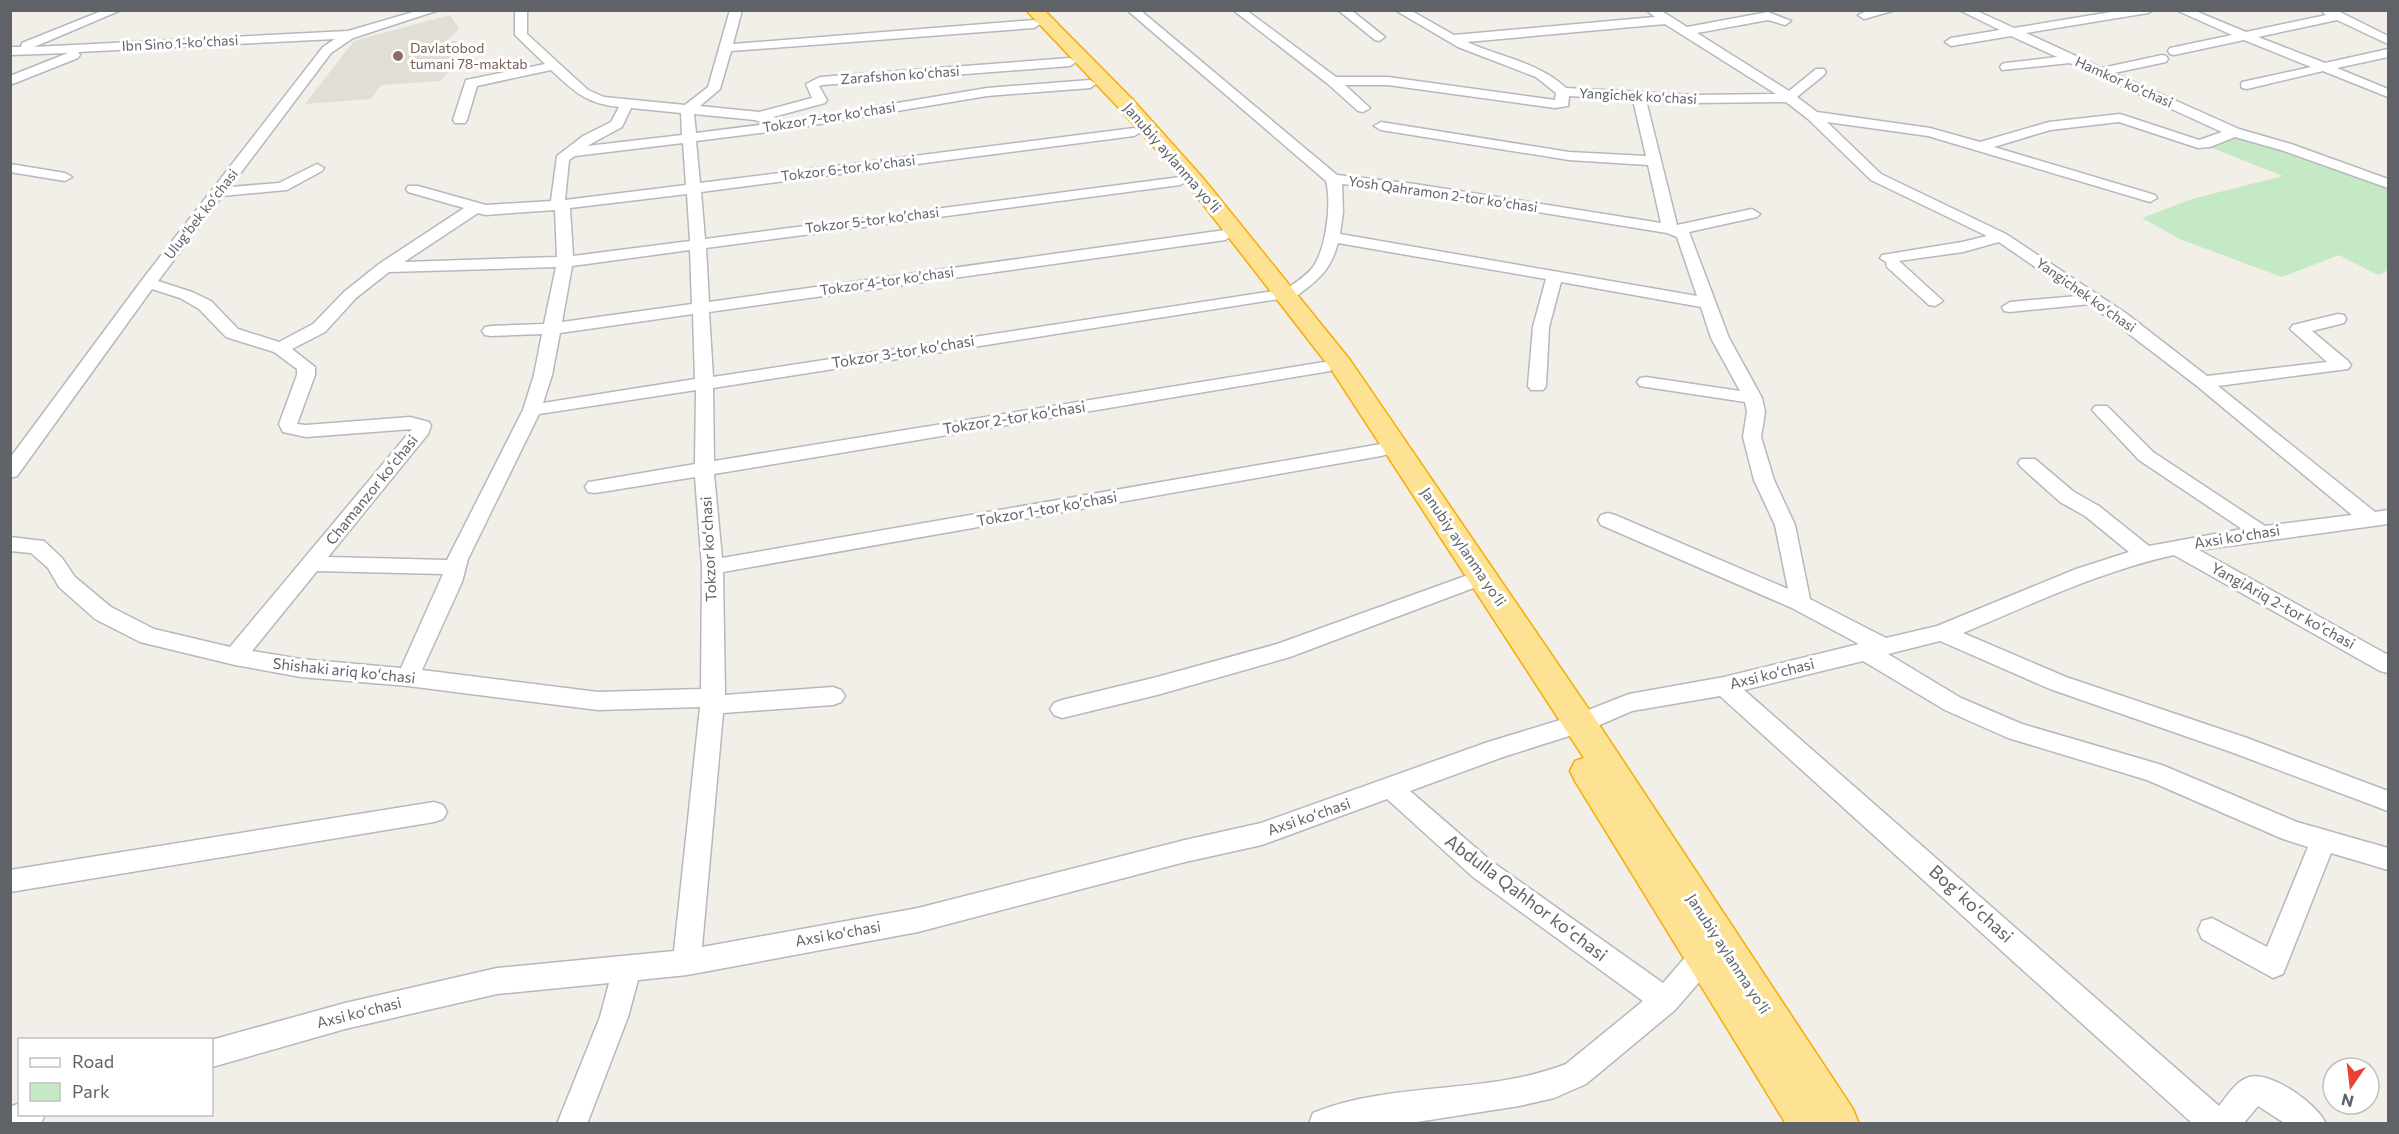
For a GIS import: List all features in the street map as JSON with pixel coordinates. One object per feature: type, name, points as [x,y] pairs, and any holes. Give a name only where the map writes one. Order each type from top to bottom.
[{"type":"highway","name":"Janubiy aylanma yoʻli","points":[[1030,15],[1070,62],[1180,181],[1341,365],[1570,726],[1704,956],[1811,1124]]},
{"type":"highway","name":"Janubiy aylanma yoʻli","points":[[1030,15],[1125,104],[1195,181],[1280,297],[1324,367],[1468,582],[1570,726],[1838,1124]]},
{"type":"street","points":[[13,51],[116,10]]},
{"type":"street","name":"Ulugʻbek koʻchasi","points":[[10,472],[148,283],[332,45],[349,34],[434,10]]},
{"type":"street","name":"Zarafshon koʻchasi","points":[[521,10],[521,35],[554,66],[591,98],[626,105],[761,116],[820,100],[812,84],[820,81],[1070,62]]},
{"type":"street","points":[[691,136],[687,110],[714,89],[736,10]]},
{"type":"street","name":"Yosh Qahramon 2-tor koʼchasi","points":[[1132,10],[1333,179],[1362,180],[1673,230]]},
{"type":"street","points":[[1238,10],[1333,81],[1363,108]]},
{"type":"street","points":[[1343,10],[1380,37]]},
{"type":"street","name":"Yangichek koʻchasi","points":[[1400,10],[1478,51],[1541,74],[1562,92],[1692,99],[1788,98]]},
{"type":"street","name":"Yangichek koʻchasi","points":[[1651,10],[1770,83],[1813,116],[1876,177],[2001,237],[2092,299],[2203,382],[2277,445],[2378,517]]},
{"type":"street","points":[[1864,15],[1891,10]]},
{"type":"street","name":"Hamkor koʻchasi","points":[[1964,10],[2234,132],[2286,147],[2388,184]]},
{"type":"street","points":[[1951,42],[2148,10]]},
{"type":"street","points":[[2181,10],[2388,93]]},
{"type":"street","points":[[2174,51],[2245,36],[2331,13],[2388,40]]},
{"type":"street","points":[[725,48],[1030,15]]},
{"type":"street","points":[[1684,31],[1768,16],[1785,21]]},
{"type":"street","points":[[1454,39],[1665,20]]},
{"type":"street","name":"Ibn Sino 1-koʼchasi","points":[[13,51],[349,34]]},
{"type":"street","points":[[10,81],[91,48]]},
{"type":"street","points":[[2247,85],[2388,53]]},
{"type":"street","points":[[2100,72],[2162,58]]},
{"type":"street","points":[[2006,67],[2071,59]]},
{"type":"street","points":[[460,120],[471,84],[554,66]]},
{"type":"street","points":[[1788,98],[1820,72]]},
{"type":"street","points":[[1333,81],[1388,81],[1555,104],[1563,103],[1562,92]]},
{"type":"street","name":"Tokzor 7-tor koʼchasi","points":[[567,153],[783,126],[987,92],[1090,84]]},
{"type":"street","points":[[1638,95],[1673,230]]},
{"type":"street","points":[[408,677],[457,567],[458,559],[532,410],[543,375],[564,262],[562,205],[558,200],[561,163],[567,153],[617,124],[626,105]]},
{"type":"street","points":[[761,116],[783,126]]},
{"type":"street","points":[[1813,116],[1930,132],[2150,198]]},
{"type":"street","points":[[1979,147],[2049,126],[2114,118],[2130,120],[2198,144],[2205,144],[2234,132]]},
{"type":"street","points":[[1381,126],[1569,156],[1654,161]]},
{"type":"street","name":"Tokzor 6-tor koʼchasi","points":[[562,205],[1134,132]]},
{"type":"street","name":"Tokzor koʻchasi","points":[[687,962],[713,702],[712,567],[704,469],[706,421],[691,136]]},
{"type":"street","points":[[10,168],[65,177]]},
{"type":"street","points":[[218,192],[282,187],[317,168]]},
{"type":"street","points":[[1280,297],[1321,269],[1331,237],[1337,199],[1333,179]]},
{"type":"street","name":"Tokzor 5-tor koʼchasi","points":[[564,262],[1180,181]]},
{"type":"street","points":[[412,189],[495,210],[562,205]]},
{"type":"street","points":[[280,348],[320,328],[350,295],[385,267],[476,207]]},
{"type":"street","points":[[1673,230],[1752,214]]},
{"type":"street","points":[[1673,230],[1683,234],[1686,240],[1720,338],[1753,398],[1756,412],[1752,437],[1764,480],[1785,525],[1800,603]]},
{"type":"street","name":"Tokzor 4-tor koʼchasi","points":[[492,331],[550,329],[1225,235]]},
{"type":"street","points":[[1331,237],[1709,303]]},
{"type":"street","points":[[1935,301],[1891,261],[2001,237]]},
{"type":"street","points":[[385,267],[564,262]]},
{"type":"street","points":[[1537,386],[1541,327],[1555,276]]},
{"type":"street","name":"Chamanzor koʻchasi","points":[[148,283],[186,295],[204,305],[232,333],[280,348],[306,367],[306,375],[288,424],[290,428],[306,431],[410,423],[422,426],[235,657]]},
{"type":"street","name":"Tokzor 3-tor koʼchasi","points":[[532,410],[703,382],[1280,297]]},
{"type":"street","points":[[2010,307],[2092,299]]},
{"type":"street","points":[[2203,382],[2342,365],[2299,329],[2338,319]]},
{"type":"street","name":"Tokzor 2-tor koʼchasi","points":[[595,488],[1324,367]]},
{"type":"street","points":[[1646,382],[1753,398]]},
{"type":"street","points":[[2101,410],[2146,456],[2262,533]]},
{"type":"street","name":"Tokzor 1-tor koʼchasi","points":[[712,567],[1381,450]]},
{"type":"street","points":[[2028,464],[2067,497],[2092,511],[2145,554]]},
{"type":"street","name":"Axsi koʻchasi","points":[[213,1053],[345,1016],[497,981],[687,962],[918,920],[1185,851],[1262,834],[1497,749],[1570,726],[1629,703],[1724,686],[1942,633],[2082,574],[2145,554],[2262,533],[2378,517]]},
{"type":"street","points":[[1608,520],[1800,603],[1875,649],[1953,704],[2016,731],[2153,772],[2292,831],[2388,859]]},
{"type":"street","name":"Shishaki ariq koʻchasi","points":[[10,544],[37,546],[55,563],[67,582],[103,613],[148,636],[235,657],[301,668],[408,677],[598,701],[713,702],[833,696]]},
{"type":"street","name":"YangiАriq 2-tor koʼchasi","points":[[2177,547],[2388,665]]},
{"type":"street","name":"Chamanzor koʻchasi","points":[[312,564],[457,567]]},
{"type":"street","points":[[1062,709],[1260,658],[1468,582]]},
{"type":"street","points":[[1942,633],[2058,683],[2239,745],[2388,801]]},
{"type":"street","name":"Bogʻ koʻchasi","points":[[1724,686],[2216,1124]]},
{"type":"street","name":"Abdulla Qahhor koʻchasi","points":[[1392,788],[1482,869],[1665,1001]]},
{"type":"street","points":[[10,881],[434,812]]},
{"type":"street","points":[[2211,930],[2273,965],[2324,840]]},
{"type":"street","points":[[1324,1124],[1360,1115],[1519,1091],[1554,1083],[1576,1074],[1665,1001],[1704,956]]},
{"type":"street","points":[[572,1124],[611,1026],[627,969]]},
{"type":"street","points":[[2223,1124],[2251,1091],[2256,1089],[2271,1096],[2311,1124]]},
{"type":"street","points":[[10,1122],[25,1116]]},
{"type":"shaded area","name":"Davlatobod tumani 78-maktab","points":[[450,15],[459,29],[447,41],[458,41],[450,70],[441,81],[381,85],[371,99],[305,104],[354,41]]},
{"type":"green space","points":[[2233,136],[2248,137],[2388,186],[2388,270],[2378,275],[2339,255],[2282,277],[2182,240],[2142,218],[2192,199],[2283,176],[2212,148]]},
{"type":"place","name":"Davlatobod tumani 78-maktab","points":[[398,56]]}]
